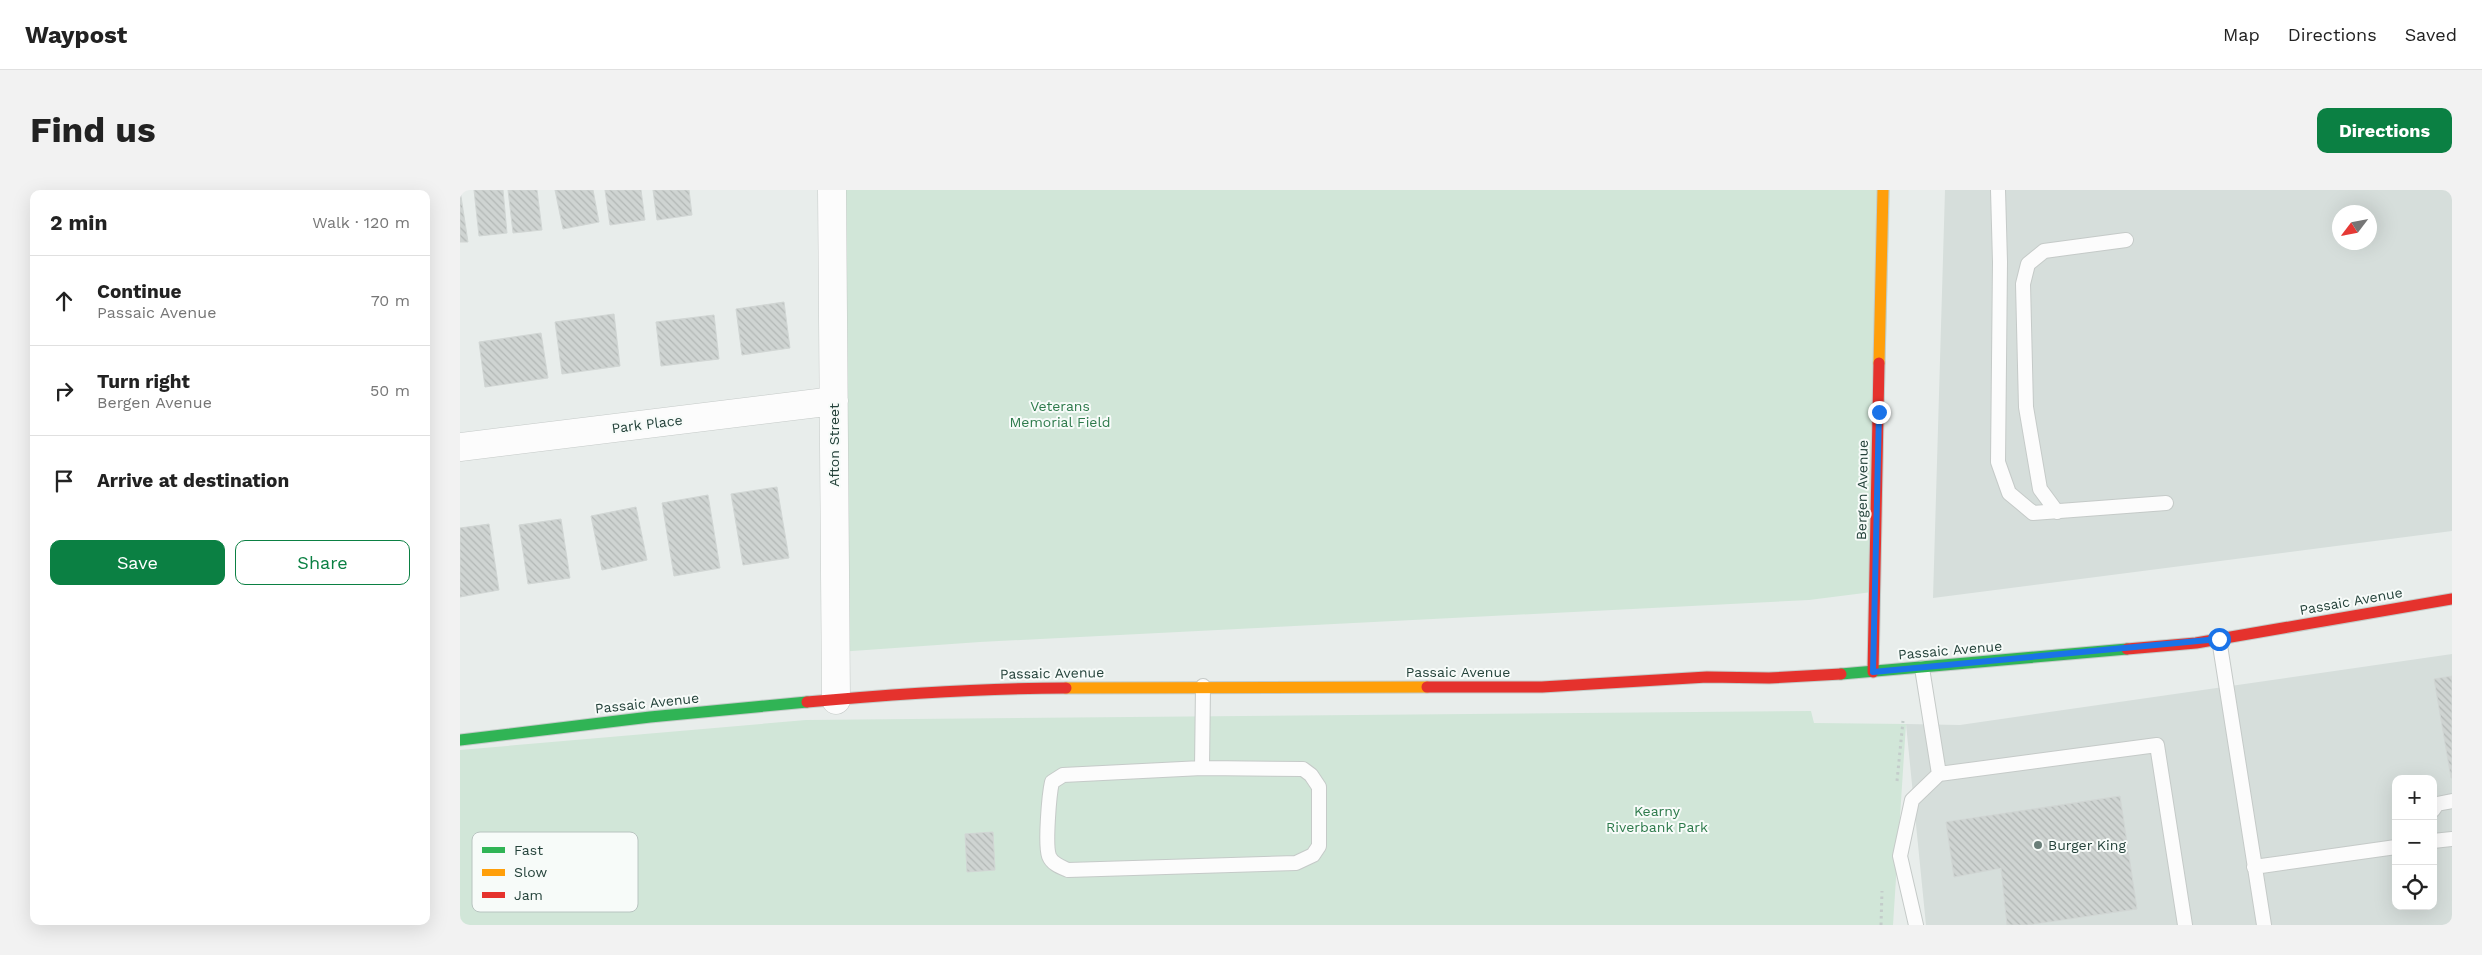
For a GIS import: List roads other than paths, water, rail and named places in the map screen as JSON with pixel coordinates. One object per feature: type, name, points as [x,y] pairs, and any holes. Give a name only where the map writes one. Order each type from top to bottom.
[{"type":"main road","name":"Bergen Avenue","points":[[1873,672],[1883,190]]},
{"type":"main road","name":"Passaic Avenue","points":[[460,740],[650,716],[836,700],[1020,688],[1203,686],[1542,687],[1707,677],[1769,678],[1873,672],[2219,639],[2452,599]]},
{"type":"street","name":"Afton Street","points":[[832,190],[836,700]]},
{"type":"street","name":"Park Place","points":[[460,447],[834,401]]},
{"type":"lane","points":[[1998,190],[1998,462],[2008,493],[2033,513],[2166,503]]},
{"type":"lane","points":[[2057,512],[2040,489],[2026,407],[2023,284],[2028,264],[2044,251],[2126,240]]},
{"type":"lane","points":[[2219,639],[2264,925]]},
{"type":"lane","points":[[1922,668],[1939,774]]},
{"type":"lane","points":[[1202,768],[1203,686]]},
{"type":"lane","points":[[1916,925],[1900,856],[1912,800],[1939,774],[2157,745],[2185,925]]},
{"type":"lane","points":[[1202,768],[1302,769],[1311,775],[1319,787],[1319,846],[1313,854],[1296,863],[1068,870],[1055,864],[1049,856],[1048,797],[1052,782],[1063,775],[1202,768]]},
{"type":"lane","points":[[2437,804],[2452,802]]},
{"type":"lane","points":[[2437,841],[2452,839]]},
{"type":"lane","points":[[2254,867],[2392,848]]},
{"type":"place","name":"Burger King","points":[[2038,845]]},
{"type":"park label","name":"Veterans Memorial Field","points":[[1060,414]]},
{"type":"park label","name":"Kearny Riverbank Park","points":[[1657,820]]}]
